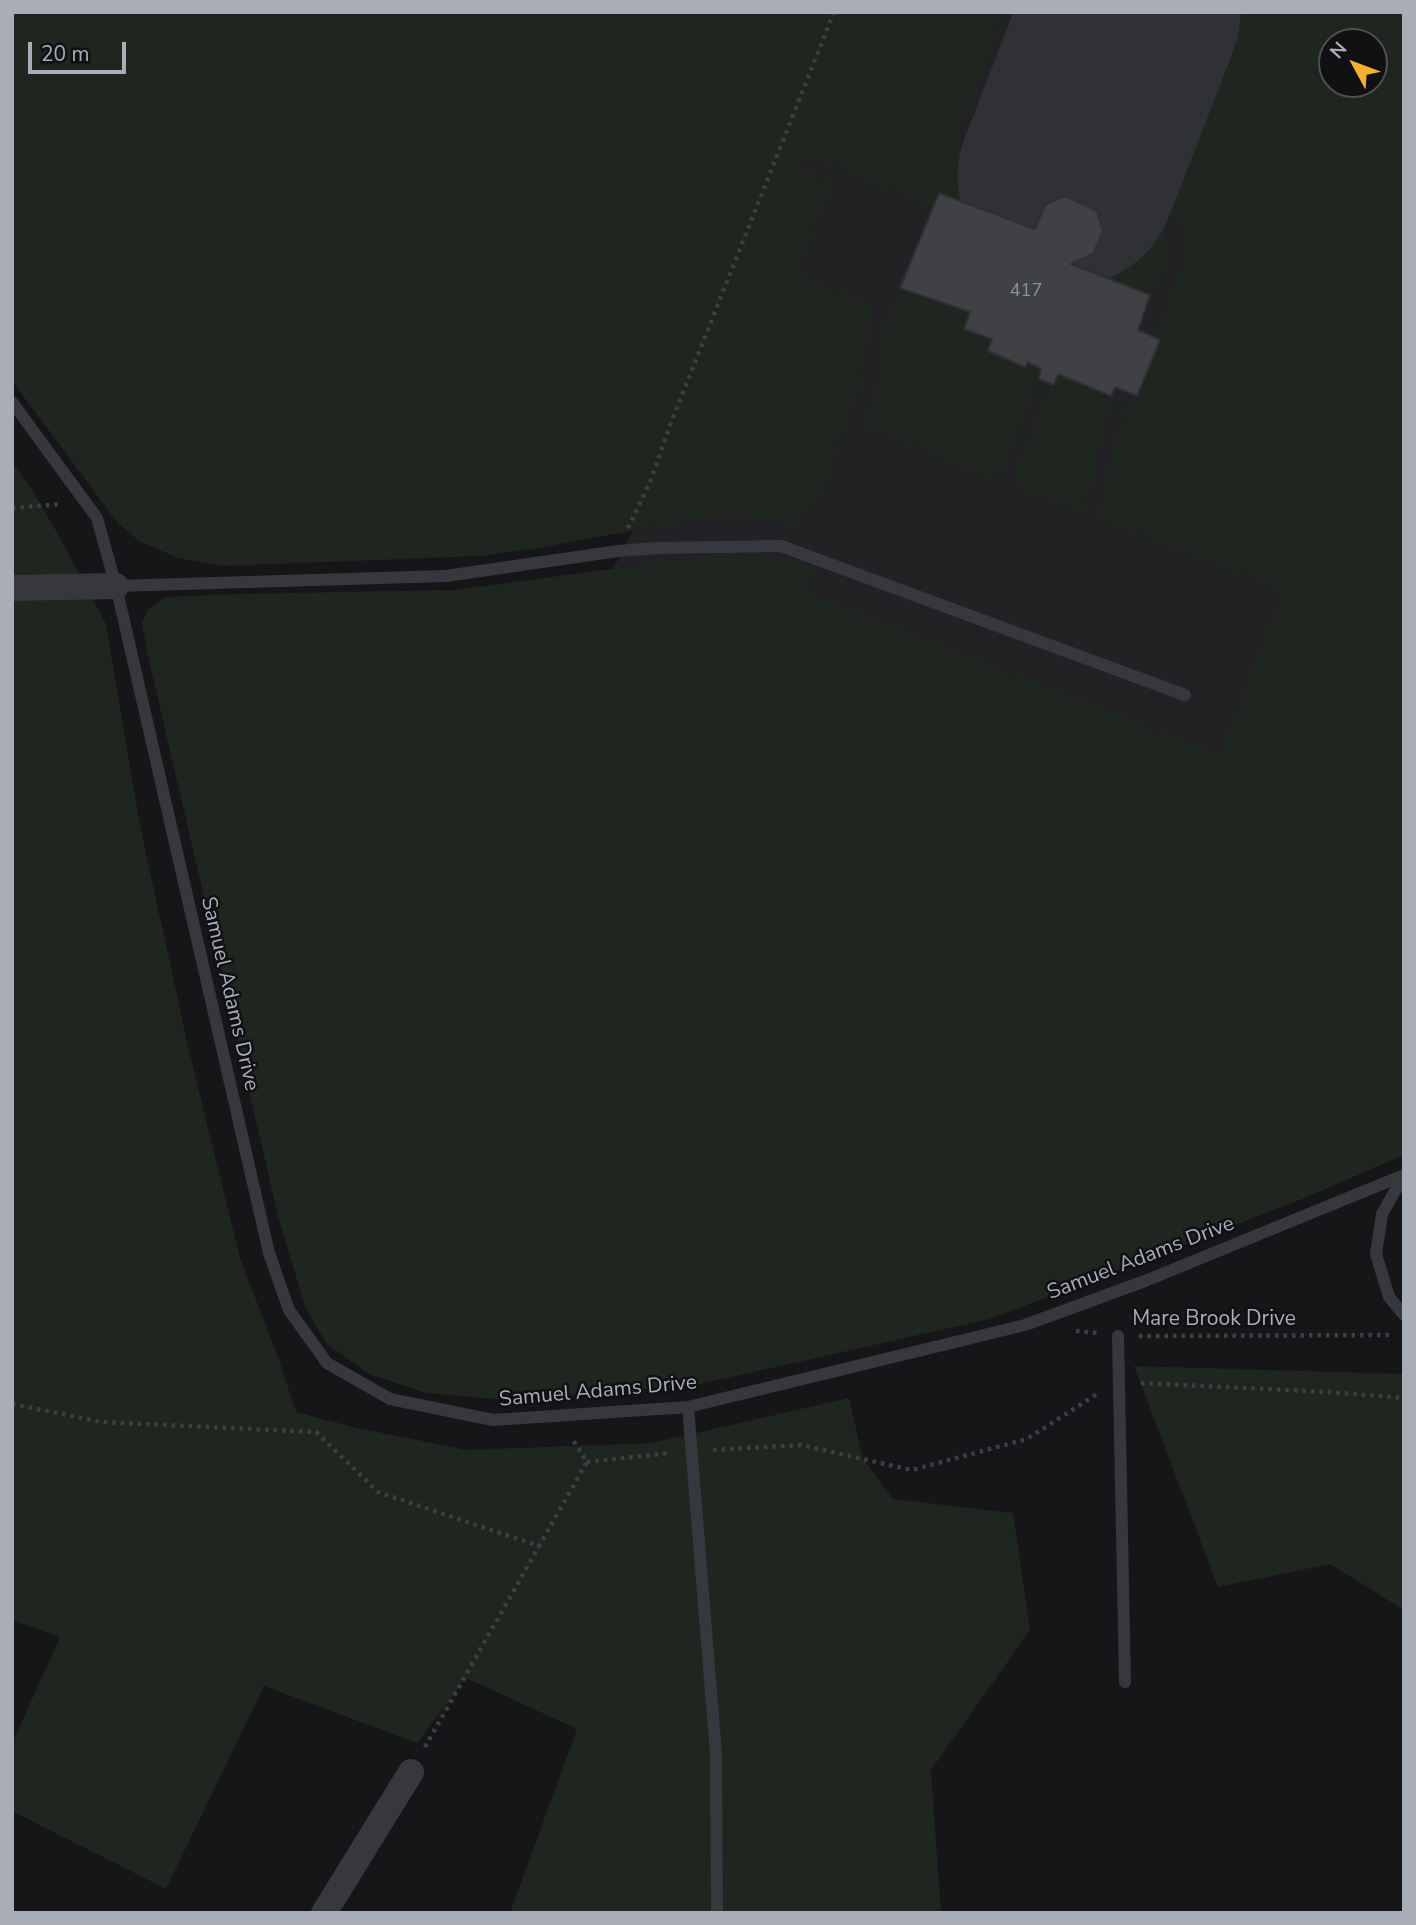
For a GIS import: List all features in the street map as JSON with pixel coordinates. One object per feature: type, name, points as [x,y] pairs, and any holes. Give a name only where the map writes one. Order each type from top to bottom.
[{"type":"street","points":[[12,588],[116,586]]},
{"type":"street","points":[[324,1913],[411,1772]]},
{"type":"lane","name":"Samuel Adams Drive","points":[[12,402],[97,518],[116,586],[269,1252],[289,1310],[327,1363],[390,1399],[493,1420],[688,1407],[1025,1325],[1145,1280],[1404,1175]]},
{"type":"lane","points":[[116,586],[446,576],[618,551],[781,546],[1185,695]]},
{"type":"lane","points":[[1404,1175],[1382,1214],[1376,1254],[1389,1297],[1404,1315]]},
{"type":"lane","points":[[1118,1336],[1125,1682]]},
{"type":"lane","points":[[688,1407],[716,1754],[718,1913]]},
{"type":"path","points":[[618,551],[650,482],[672,420],[834,12]]},
{"type":"path","points":[[12,508],[85,502]]},
{"type":"path","name":"Mare Brook Drive","points":[[1025,1325],[1118,1336],[1404,1335]]},
{"type":"path","points":[[587,1462],[692,1451],[801,1445],[912,1470],[1027,1439],[1090,1397],[1119,1382],[1404,1398]]},
{"type":"path","points":[[12,1404],[102,1422],[316,1432],[378,1492],[539,1546]]},
{"type":"path","points":[[557,1416],[587,1462]]},
{"type":"path","points":[[411,1772],[587,1462]]},
{"type":"shaded area","points":[[12,12],[1005,12],[953,146],[976,155],[958,200],[939,193],[932,208],[806,154],[800,168],[833,182],[797,273],[869,303],[871,311],[862,381],[813,513],[796,524],[729,516],[481,556],[222,566],[178,558],[139,541],[117,522],[12,381]]},
{"type":"shaded area","points":[[842,12],[1404,12],[1404,312],[1212,816],[605,585],[650,497]]},
{"type":"shaded area","points":[[1243,12],[1404,12],[1404,1155],[1300,1200],[990,1319],[695,1385],[506,1400],[426,1393],[369,1374],[327,1344],[306,1309],[279,1220],[148,656],[142,623],[148,609],[165,597],[455,590],[708,556],[769,556],[814,568],[804,591],[1220,754],[1283,590],[1097,518],[1120,422],[1132,394],[1137,396],[1160,340],[1154,337],[1187,254],[1184,232],[1165,211]]},
{"type":"shaded area","points":[[990,161],[1159,225],[1168,246],[1164,266],[1150,295],[1071,264],[1093,254],[1103,230],[1097,211],[1065,197],[1045,205],[1035,229],[971,205]]},
{"type":"shaded area","points":[[900,288],[970,312],[965,329],[992,339],[989,351],[1025,367],[1028,362],[1041,369],[998,481],[864,426],[877,386],[885,321]]},
{"type":"shaded area","points":[[1058,374],[1114,399],[1100,437],[1093,485],[1082,512],[1011,485],[1051,384],[1054,385]]},
{"type":"shaded area","points":[[12,463],[30,486],[106,624],[140,825],[189,1051],[240,1258],[296,1412],[353,1427],[467,1450],[652,1443],[849,1398],[863,1459],[893,1499],[1013,1513],[1030,1630],[931,1770],[941,1913],[510,1913],[577,1729],[466,1678],[417,1743],[264,1686],[166,1889],[12,1811],[12,1744],[60,1637],[12,1620]]},
{"type":"shaded area","points":[[1134,1366],[1404,1374],[1404,1610],[1330,1564],[1218,1587]]},
{"type":"building","points":[[939,193],[1035,229],[1045,205],[1065,196],[1097,211],[1103,231],[1093,254],[1071,264],[1150,295],[1138,330],[1160,340],[1137,396],[1115,387],[1111,396],[1058,374],[1054,385],[1039,379],[1041,369],[1028,362],[1025,367],[988,351],[992,339],[964,329],[970,312],[900,288]]},
{"type":"runway","points":[[1067,177],[1131,12]]}]
